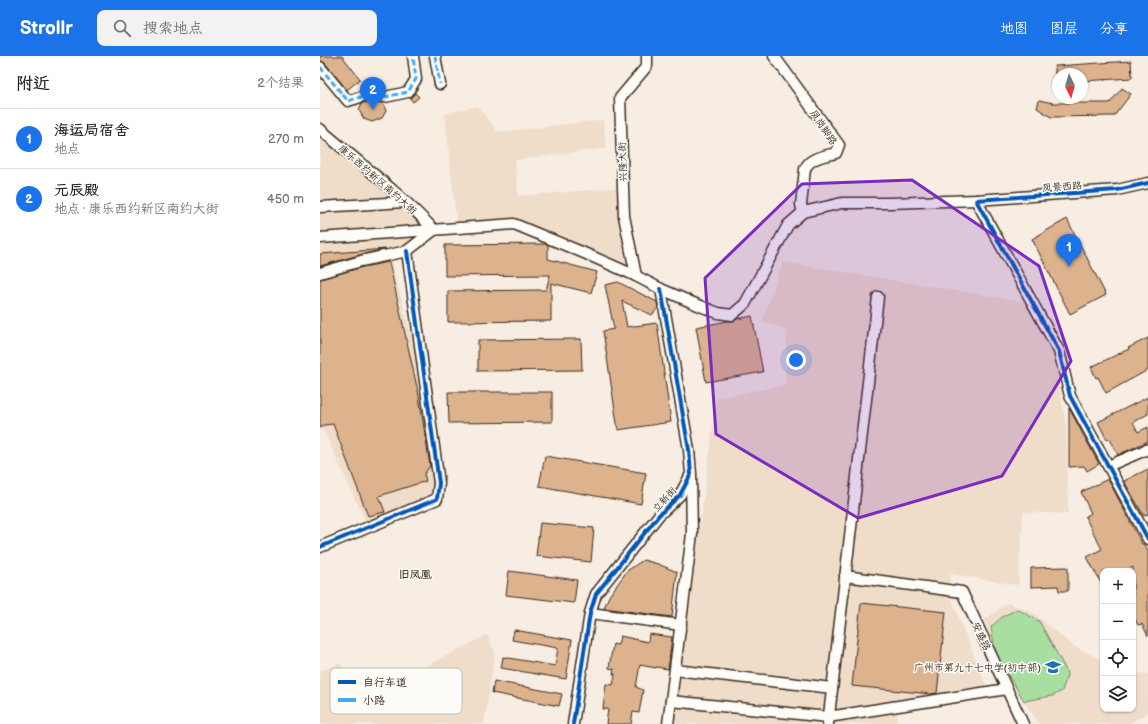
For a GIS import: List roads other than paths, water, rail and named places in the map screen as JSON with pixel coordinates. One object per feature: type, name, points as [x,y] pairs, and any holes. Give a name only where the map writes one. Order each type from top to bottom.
[{"type":"street","points":[[320,68],[348,101],[370,94],[385,97],[408,92],[416,80],[413,56]]},
{"type":"street","points":[[435,56],[440,84]]},
{"type":"street","name":"兴隆大街","points":[[636,276],[624,216],[620,98],[647,66],[647,56]]},
{"type":"street","name":"凤岗脚路","points":[[774,56],[839,145],[836,153],[815,158],[808,163],[805,168],[801,205],[803,212]]},
{"type":"street","name":"康乐西约新区南约大街","points":[[320,129],[421,216],[434,230]]},
{"type":"street","name":"凤景西路","points":[[803,212],[842,203],[890,204],[976,200],[1117,190],[1148,183]]},
{"type":"street","points":[[976,200],[1059,351],[1070,396],[1148,539]]},
{"type":"street","points":[[320,207],[405,202]]},
{"type":"street","points":[[320,238],[514,224],[546,236],[636,276],[661,289],[718,313],[732,315],[745,304],[788,225],[803,212]]},
{"type":"street","points":[[320,273],[361,261],[407,251],[434,230]]},
{"type":"street","points":[[320,547],[437,499],[438,476],[407,251]]},
{"type":"street","points":[[661,289],[688,450],[691,474],[692,534],[668,724]]},
{"type":"street","points":[[828,720],[878,297]]},
{"type":"street","points":[[1108,466],[1148,449]]},
{"type":"street","name":"立新街","points":[[573,724],[590,614],[596,594],[659,515],[680,495],[691,474]]},
{"type":"street","name":"安盛路","points":[[845,576],[962,592],[1023,724]]},
{"type":"street","points":[[590,614],[681,625]]},
{"type":"street","points":[[675,670],[832,688]]},
{"type":"street","points":[[671,701],[828,720],[1006,689]]},
{"type":"place","name":"元辰殿","points":[[373,110]]},
{"type":"place","name":"海运局宿舍","points":[[1069,267]]},
{"type":"place","name":"广州市第九十七中学(初中部)","points":[[1053,667]]},
{"type":"district","name":"旧凤凰","points":[[415,574]]}]
